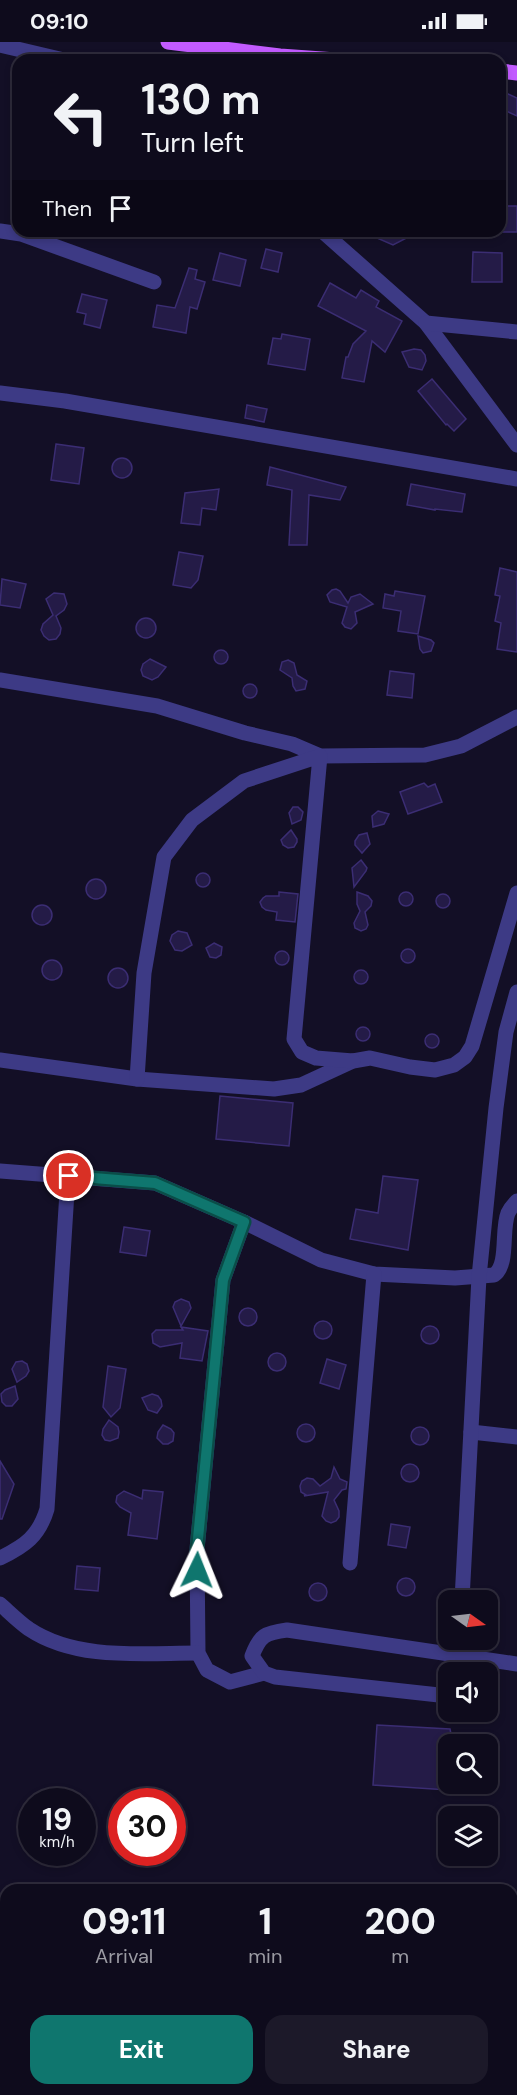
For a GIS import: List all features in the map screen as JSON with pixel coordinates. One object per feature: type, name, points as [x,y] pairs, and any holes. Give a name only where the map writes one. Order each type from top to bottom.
[{"type":"main road","points":[[168,42],[195,52],[238,54]]},
{"type":"street","points":[[0,45],[38,54]]},
{"type":"street","points":[[29,237],[154,282]]},
{"type":"street","points":[[329,237],[426,323],[517,445]]},
{"type":"street","points":[[426,323],[517,332]]},
{"type":"street","points":[[0,393],[65,401],[517,479]]},
{"type":"street","points":[[0,680],[157,706],[245,733],[292,744],[320,756]]},
{"type":"street","points":[[137,1078],[144,973],[164,857],[192,820],[244,781],[320,756],[425,755],[461,746],[517,717]]},
{"type":"street","points":[[320,756],[294,1039],[302,1052],[316,1058],[353,1061],[370,1058],[435,1070],[454,1065],[465,1057],[472,1046],[517,893]]},
{"type":"street","points":[[463,1590],[479,1277],[504,1042],[517,992]]},
{"type":"street","points":[[0,1060],[137,1078],[273,1089],[301,1085],[353,1061]]},
{"type":"street","points":[[0,1171],[155,1183],[244,1222],[321,1260],[374,1274],[479,1277],[494,1275],[499,1272],[502,1263],[508,1213],[517,1201]]},
{"type":"street","points":[[0,1558],[32,1538],[42,1526],[47,1509],[69,1176]]},
{"type":"street","points":[[244,1222],[223,1280],[197,1549],[198,1653],[207,1670],[230,1682],[264,1673]]},
{"type":"street","points":[[350,1563],[374,1274]]},
{"type":"street","points":[[471,1432],[517,1437]]},
{"type":"street","points":[[0,1604],[30,1629],[69,1647],[113,1653],[198,1653]]},
{"type":"street","points":[[438,1645],[286,1630],[270,1632],[258,1639],[252,1656],[264,1673],[275,1677],[438,1695]]},
{"type":"street","points":[[470,1650],[517,1664]]},
{"type":"building","points":[[506,95],[517,98],[517,116],[506,111]]},
{"type":"building","points":[[506,206],[517,206],[517,232],[506,232]]},
{"type":"building","points":[[375,237],[408,237],[393,245]]},
{"type":"building","points":[[266,249],[282,253],[278,272],[261,268]]},
{"type":"building","points":[[473,252],[502,253],[502,282],[472,282]]},
{"type":"building","points":[[220,253],[246,260],[240,286],[213,280]]},
{"type":"building","points":[[189,268],[197,270],[195,279],[205,282],[197,309],[190,307],[186,333],[153,327],[157,305],[175,308]]},
{"type":"building","points":[[330,283],[356,298],[361,290],[379,301],[376,307],[402,321],[385,352],[372,341],[364,382],[342,378],[346,357],[353,344],[366,331],[318,306]]},
{"type":"building","points":[[82,294],[107,300],[100,328],[84,324],[86,314],[77,312]]},
{"type":"building","points":[[282,334],[310,339],[305,370],[268,364],[273,338],[281,339]]},
{"type":"building","points":[[421,350],[425,355],[426,361],[422,370],[409,367],[402,352]]},
{"type":"building","points":[[432,379],[466,419],[454,431],[446,425],[418,391]]},
{"type":"building","points":[[247,405],[267,409],[264,422],[245,418]]},
{"type":"building","points":[[56,444],[84,448],[79,484],[51,480]]},
{"type":"building","points":[[122,458],[129,461],[132,468],[129,475],[122,478],[115,475],[112,468],[115,461]]},
{"type":"building","points":[[270,467],[346,487],[340,500],[309,495],[307,545],[289,545],[292,490],[267,485]]},
{"type":"building","points":[[411,484],[465,494],[462,512],[407,505]]},
{"type":"building","points":[[219,489],[216,510],[202,508],[200,525],[181,523],[185,493]]},
{"type":"building","points":[[179,552],[203,556],[198,580],[191,588],[173,585]]},
{"type":"building","points":[[500,568],[517,572],[517,652],[497,649],[501,623],[495,621],[500,596],[495,595]]},
{"type":"building","points":[[2,579],[26,584],[20,608],[0,605]]},
{"type":"building","points":[[336,589],[348,603],[351,597],[360,594],[373,604],[355,612],[357,623],[351,629],[342,623],[347,607],[330,602],[327,595]]},
{"type":"building","points":[[395,591],[425,596],[418,634],[398,631],[401,611],[383,608],[385,594],[394,596]]},
{"type":"building","points":[[54,593],[64,594],[67,604],[64,610],[56,616],[61,628],[60,634],[56,639],[49,640],[41,630],[43,624],[53,615],[46,599]]},
{"type":"building","points":[[146,618],[153,621],[156,628],[153,635],[146,638],[139,635],[136,628],[139,621]]},
{"type":"building","points":[[418,636],[434,643],[431,651],[423,653]]},
{"type":"building","points":[[218,650],[224,650],[228,657],[224,664],[218,664],[214,660],[214,654]]},
{"type":"building","points":[[150,659],[166,667],[158,677],[152,680],[143,676],[141,670],[143,664]]},
{"type":"building","points":[[288,660],[294,663],[297,675],[307,681],[305,689],[296,691],[292,678],[280,670],[282,662]]},
{"type":"building","points":[[390,671],[414,674],[412,698],[387,695]]},
{"type":"building","points":[[247,684],[253,684],[257,691],[253,698],[247,698],[243,694],[243,688]]},
{"type":"building","points":[[424,783],[428,787],[435,784],[442,802],[408,814],[400,792]]},
{"type":"building","points":[[293,807],[298,807],[303,812],[301,820],[292,824],[289,813]]},
{"type":"building","points":[[378,811],[389,814],[384,824],[373,827],[372,816]]},
{"type":"building","points":[[291,830],[297,842],[294,847],[288,848],[281,840]]},
{"type":"building","points":[[367,833],[370,844],[362,853],[355,845],[355,841],[359,835]]},
{"type":"building","points":[[361,860],[367,868],[354,887],[352,868]]},
{"type":"building","points":[[200,873],[206,873],[210,880],[206,887],[200,887],[196,883],[196,877]]},
{"type":"building","points":[[96,879],[103,882],[106,889],[103,896],[96,899],[89,896],[86,889],[89,882]]},
{"type":"building","points":[[279,892],[298,894],[295,922],[276,920],[277,912],[262,907],[260,902],[263,898],[279,896]]},
{"type":"building","points":[[357,892],[368,896],[372,901],[371,906],[365,912],[368,925],[361,931],[355,928],[354,923],[360,911],[357,904]]},
{"type":"building","points":[[403,892],[409,892],[413,899],[409,906],[403,906],[399,902],[399,896]]},
{"type":"building","points":[[440,894],[446,894],[450,901],[446,908],[440,908],[436,904],[436,898]]},
{"type":"building","points":[[42,905],[49,908],[52,915],[49,922],[42,925],[35,922],[32,915],[35,908]]},
{"type":"building","points":[[178,931],[187,933],[192,945],[182,951],[175,950],[170,941],[172,935]]},
{"type":"building","points":[[214,943],[222,947],[221,955],[216,958],[210,957],[206,948]]},
{"type":"building","points":[[405,949],[411,949],[415,956],[411,963],[405,963],[401,959],[401,953]]},
{"type":"building","points":[[279,951],[285,951],[289,958],[285,965],[279,965],[275,961],[275,955]]},
{"type":"building","points":[[52,960],[59,963],[62,970],[59,977],[52,980],[45,977],[42,970],[45,963]]},
{"type":"building","points":[[118,968],[125,971],[128,978],[125,985],[118,988],[111,985],[108,978],[111,971]]},
{"type":"building","points":[[358,970],[364,970],[368,977],[364,984],[358,984],[354,980],[354,974]]},
{"type":"building","points":[[360,1027],[366,1027],[370,1034],[366,1041],[360,1041],[356,1037],[356,1031]]},
{"type":"building","points":[[429,1034],[435,1034],[439,1041],[435,1048],[429,1048],[425,1044],[425,1038]]},
{"type":"building","points":[[220,1096],[293,1103],[289,1146],[216,1139]]},
{"type":"building","points":[[383,1176],[418,1180],[408,1250],[350,1239],[356,1209],[378,1213]]},
{"type":"building","points":[[124,1227],[150,1231],[146,1256],[120,1252]]},
{"type":"building","points":[[181,1299],[189,1302],[191,1308],[181,1326],[173,1307],[175,1302]]},
{"type":"building","points":[[248,1308],[254,1311],[257,1317],[254,1323],[248,1326],[242,1323],[239,1317],[242,1311]]},
{"type":"building","points":[[323,1321],[329,1324],[332,1330],[329,1336],[323,1339],[317,1336],[314,1330],[317,1324]]},
{"type":"building","points":[[430,1326],[436,1329],[439,1335],[436,1341],[430,1344],[424,1341],[421,1335],[424,1329]]},
{"type":"building","points":[[181,1327],[208,1331],[202,1361],[180,1358],[182,1343],[160,1347],[153,1343],[152,1334],[156,1330],[183,1330]]},
{"type":"building","points":[[277,1353],[283,1356],[286,1362],[283,1368],[277,1371],[271,1368],[268,1362],[271,1356]]},
{"type":"building","points":[[327,1359],[346,1365],[339,1389],[320,1383]]},
{"type":"building","points":[[22,1361],[27,1364],[29,1371],[17,1382],[12,1369],[16,1362]]},
{"type":"building","points":[[108,1366],[126,1369],[120,1408],[111,1417],[103,1407]]},
{"type":"building","points":[[15,1386],[18,1399],[12,1406],[6,1406],[2,1402],[1,1394]]},
{"type":"building","points":[[152,1394],[161,1400],[162,1406],[157,1413],[148,1410],[142,1398]]},
{"type":"building","points":[[109,1420],[118,1427],[119,1432],[118,1438],[110,1441],[105,1440],[102,1435]]},
{"type":"building","points":[[306,1424],[312,1427],[315,1433],[312,1439],[306,1442],[300,1439],[297,1433],[300,1427]]},
{"type":"building","points":[[163,1425],[174,1433],[173,1441],[168,1444],[163,1444],[157,1438]]},
{"type":"building","points":[[420,1427],[426,1430],[429,1436],[426,1442],[420,1445],[414,1442],[411,1436],[414,1430]]},
{"type":"building","points":[[0,1461],[14,1484],[2,1519],[0,1519]]},
{"type":"building","points":[[410,1464],[416,1467],[419,1473],[416,1479],[410,1482],[404,1479],[401,1473],[404,1467]]},
{"type":"building","points":[[334,1467],[340,1479],[347,1482],[346,1489],[342,1490],[334,1500],[339,1517],[331,1523],[322,1516],[328,1492],[304,1496],[306,1495],[301,1492],[300,1486],[307,1478],[313,1479],[320,1486],[331,1478]]},
{"type":"building","points":[[143,1490],[163,1492],[157,1539],[128,1535],[131,1513],[116,1502],[117,1496],[124,1491],[142,1499]]},
{"type":"building","points":[[391,1524],[410,1527],[406,1548],[388,1545]]},
{"type":"building","points":[[77,1566],[100,1568],[98,1591],[75,1589]]},
{"type":"building","points":[[406,1578],[412,1581],[415,1587],[412,1593],[406,1596],[400,1593],[397,1587],[400,1581]]},
{"type":"building","points":[[318,1583],[324,1586],[327,1592],[324,1598],[318,1601],[312,1598],[309,1592],[312,1586]]},
{"type":"building","points":[[377,1725],[450,1729],[451,1734],[438,1734],[438,1789],[373,1785]]},
{"type":"route","points":[[69,1176],[155,1183],[244,1222],[223,1280],[197,1549],[197,1570]]}]
